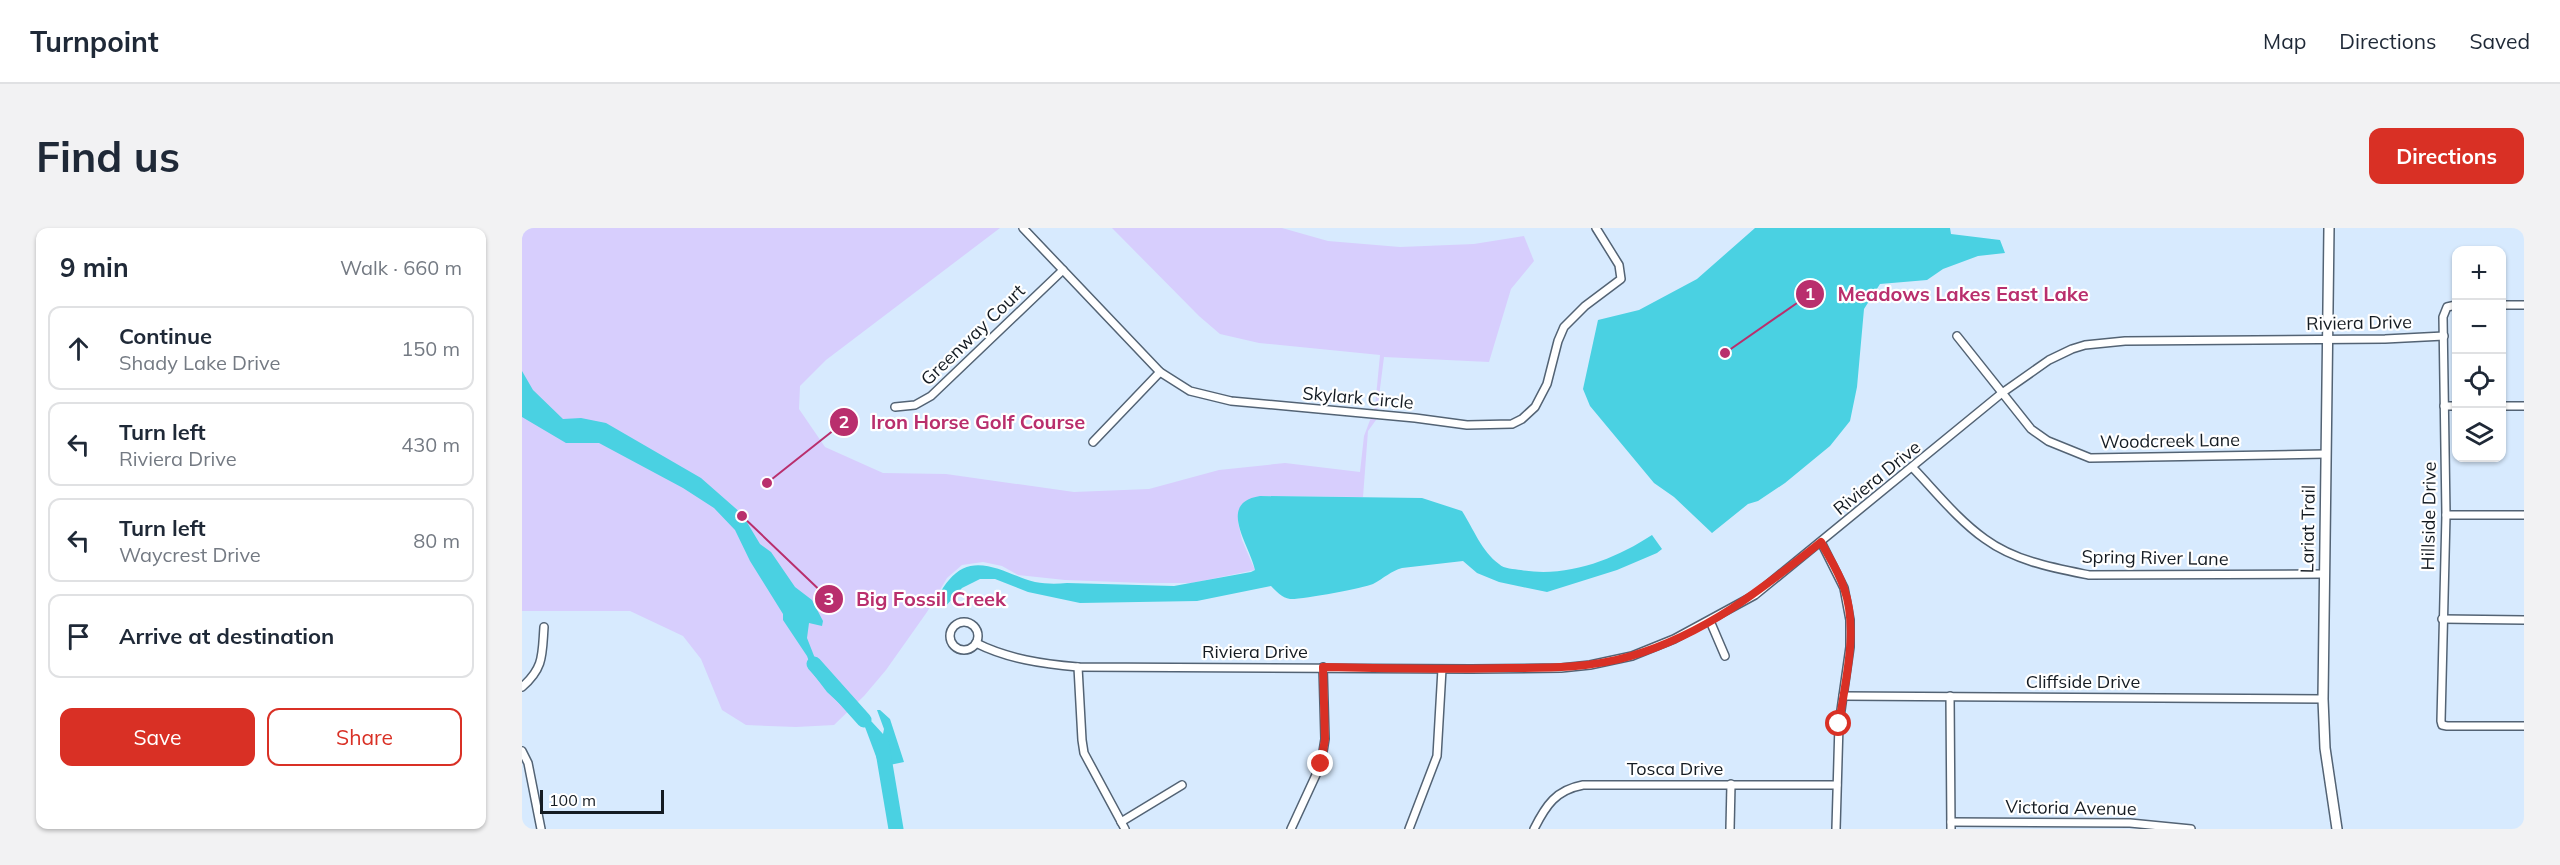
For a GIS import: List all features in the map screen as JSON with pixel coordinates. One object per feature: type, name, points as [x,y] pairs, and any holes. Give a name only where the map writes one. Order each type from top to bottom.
[{"type":"street","name":"Skylark Circle","points":[[1023,228],[1160,372],[1190,391],[1231,401],[1467,425],[1512,424],[1522,419],[1539,400],[1547,384],[1564,327],[1585,306],[1621,279],[1619,264],[1596,228]]},
{"type":"street","name":"Lariat Trail","points":[[2329,228],[2323,699],[2325,748],[2337,829]]},
{"type":"street","name":"Greenway Court","points":[[895,407],[915,405],[931,396],[1063,270]]},
{"type":"street","points":[[2506,305],[2524,305]]},
{"type":"street","name":"Hillside Drive","points":[[2452,306],[2447,307],[2443,317],[2446,515],[2440,721],[2442,725],[2524,726]]},
{"type":"street","name":"Woodcreek Lane","points":[[1957,336],[2031,429],[2049,441],[2090,458],[2326,454]]},
{"type":"street","name":"Riviera Drive","points":[[976,643],[991,651],[1023,660],[1078,667],[1442,669],[1590,665],[1632,656],[1674,639],[1755,595],[2002,393],[2049,360],[2072,349],[2085,345],[2125,341],[2444,336]]},
{"type":"street","points":[[1093,442],[1160,372]]},
{"type":"street","points":[[2444,405],[2452,406]]},
{"type":"street","points":[[2506,406],[2524,406]]},
{"type":"street","name":"Spring River Lane","points":[[1913,468],[1963,521],[1986,540],[2015,555],[2052,567],[2089,575],[2324,574]]},
{"type":"street","points":[[2446,515],[2524,515]]},
{"type":"street","points":[[1821,542],[1841,580],[1847,599],[1850,647],[1839,724],[1836,829]]},
{"type":"street","points":[[2442,619],[2524,620]]},
{"type":"street","points":[[1710,621],[1725,656]]},
{"type":"street","name":"Riviera Drive","points":[[960,623],[973,626],[977,634],[976,643],[968,649],[956,647],[950,638],[952,628],[960,623]]},
{"type":"street","points":[[522,687],[536,674],[541,663],[544,627]]},
{"type":"street","points":[[1078,667],[1084,753],[1123,826],[1182,785]]},
{"type":"street","points":[[1291,829],[1321,764],[1325,739],[1323,667]]},
{"type":"street","points":[[1409,829],[1437,756],[1442,669]]},
{"type":"street","name":"Cliffside Drive","points":[[1843,696],[2323,699]]},
{"type":"street","points":[[1950,696],[1951,825]]},
{"type":"street","points":[[522,751],[528,763],[540,829]]},
{"type":"street","points":[[1731,784],[1731,829]]},
{"type":"street","name":"Tosca Drive","points":[[1534,829],[1552,799],[1563,790],[1575,786],[1837,785]]},
{"type":"street","name":"Victoria Avenue","points":[[1951,825],[2130,823],[2190,829]]},
{"type":"shaded area","points":[[522,228],[1000,228],[826,360],[800,386],[799,409],[825,447],[883,473],[946,474],[1074,492],[1149,489],[1219,470],[1285,463],[1360,472],[1364,436],[1375,407],[1380,355],[1259,343],[1220,334],[1199,316],[1112,228],[1282,228],[1328,241],[1400,247],[1474,244],[1524,236],[1534,261],[1511,289],[1489,362],[1384,357],[1376,420],[1368,431],[1363,497],[1260,496],[1238,522],[1242,540],[1255,570],[1192,583],[1144,583],[1065,580],[1018,575],[1002,566],[983,562],[962,565],[947,578],[927,612],[886,670],[864,696],[834,725],[796,727],[746,725],[722,710],[701,659],[683,636],[630,611],[522,611]]},
{"type":"water","points":[[1755,228],[1950,228],[1951,234],[2000,240],[2005,253],[1978,256],[1943,269],[1927,280],[1880,284],[1864,309],[1857,387],[1850,421],[1830,446],[1785,483],[1758,501],[1748,504],[1712,533],[1674,497],[1654,483],[1590,406],[1583,389],[1598,320],[1639,310],[1697,279]]},
{"type":"water","points":[[522,371],[533,390],[563,419],[581,418],[606,423],[701,478],[742,514],[760,544],[771,552],[795,587],[812,600],[823,621],[822,626],[809,623],[807,638],[818,666],[834,689],[883,734],[884,729],[877,710],[890,719],[904,762],[880,767],[865,727],[827,692],[814,675],[807,656],[783,620],[783,614],[750,561],[735,530],[714,508],[683,488],[599,443],[566,443],[522,417]]},
{"type":"water","points":[[1260,496],[1422,498],[1462,511],[1493,559],[1501,566],[1512,569],[1538,572],[1589,565],[1622,552],[1652,535],[1662,549],[1617,570],[1547,592],[1499,582],[1477,573],[1463,561],[1402,568],[1367,586],[1296,599],[1284,597],[1271,586],[1197,601],[1080,603],[1028,592],[995,579],[980,579],[962,588],[944,608],[935,604],[949,580],[969,566],[991,567],[1024,579],[1051,584],[1174,586],[1251,572],[1255,570],[1239,526],[1238,516],[1240,507],[1247,500]]},
{"type":"waterway","points":[[814,664],[864,720]]},
{"type":"waterway","points":[[882,746],[896,829]]},
{"type":"place","name":"Meadows Lakes East Lake","points":[[1725,353]]},
{"type":"place","name":"Iron Horse Golf Course","points":[[767,483]]},
{"type":"place","name":"Big Fossil Creek","points":[[742,516]]},
{"type":"route","points":[[1321,764],[1325,739],[1323,667],[1561,668],[1613,661],[1674,639],[1734,608],[1755,595],[1821,542],[1844,588],[1850,620],[1850,647],[1839,724]]}]
